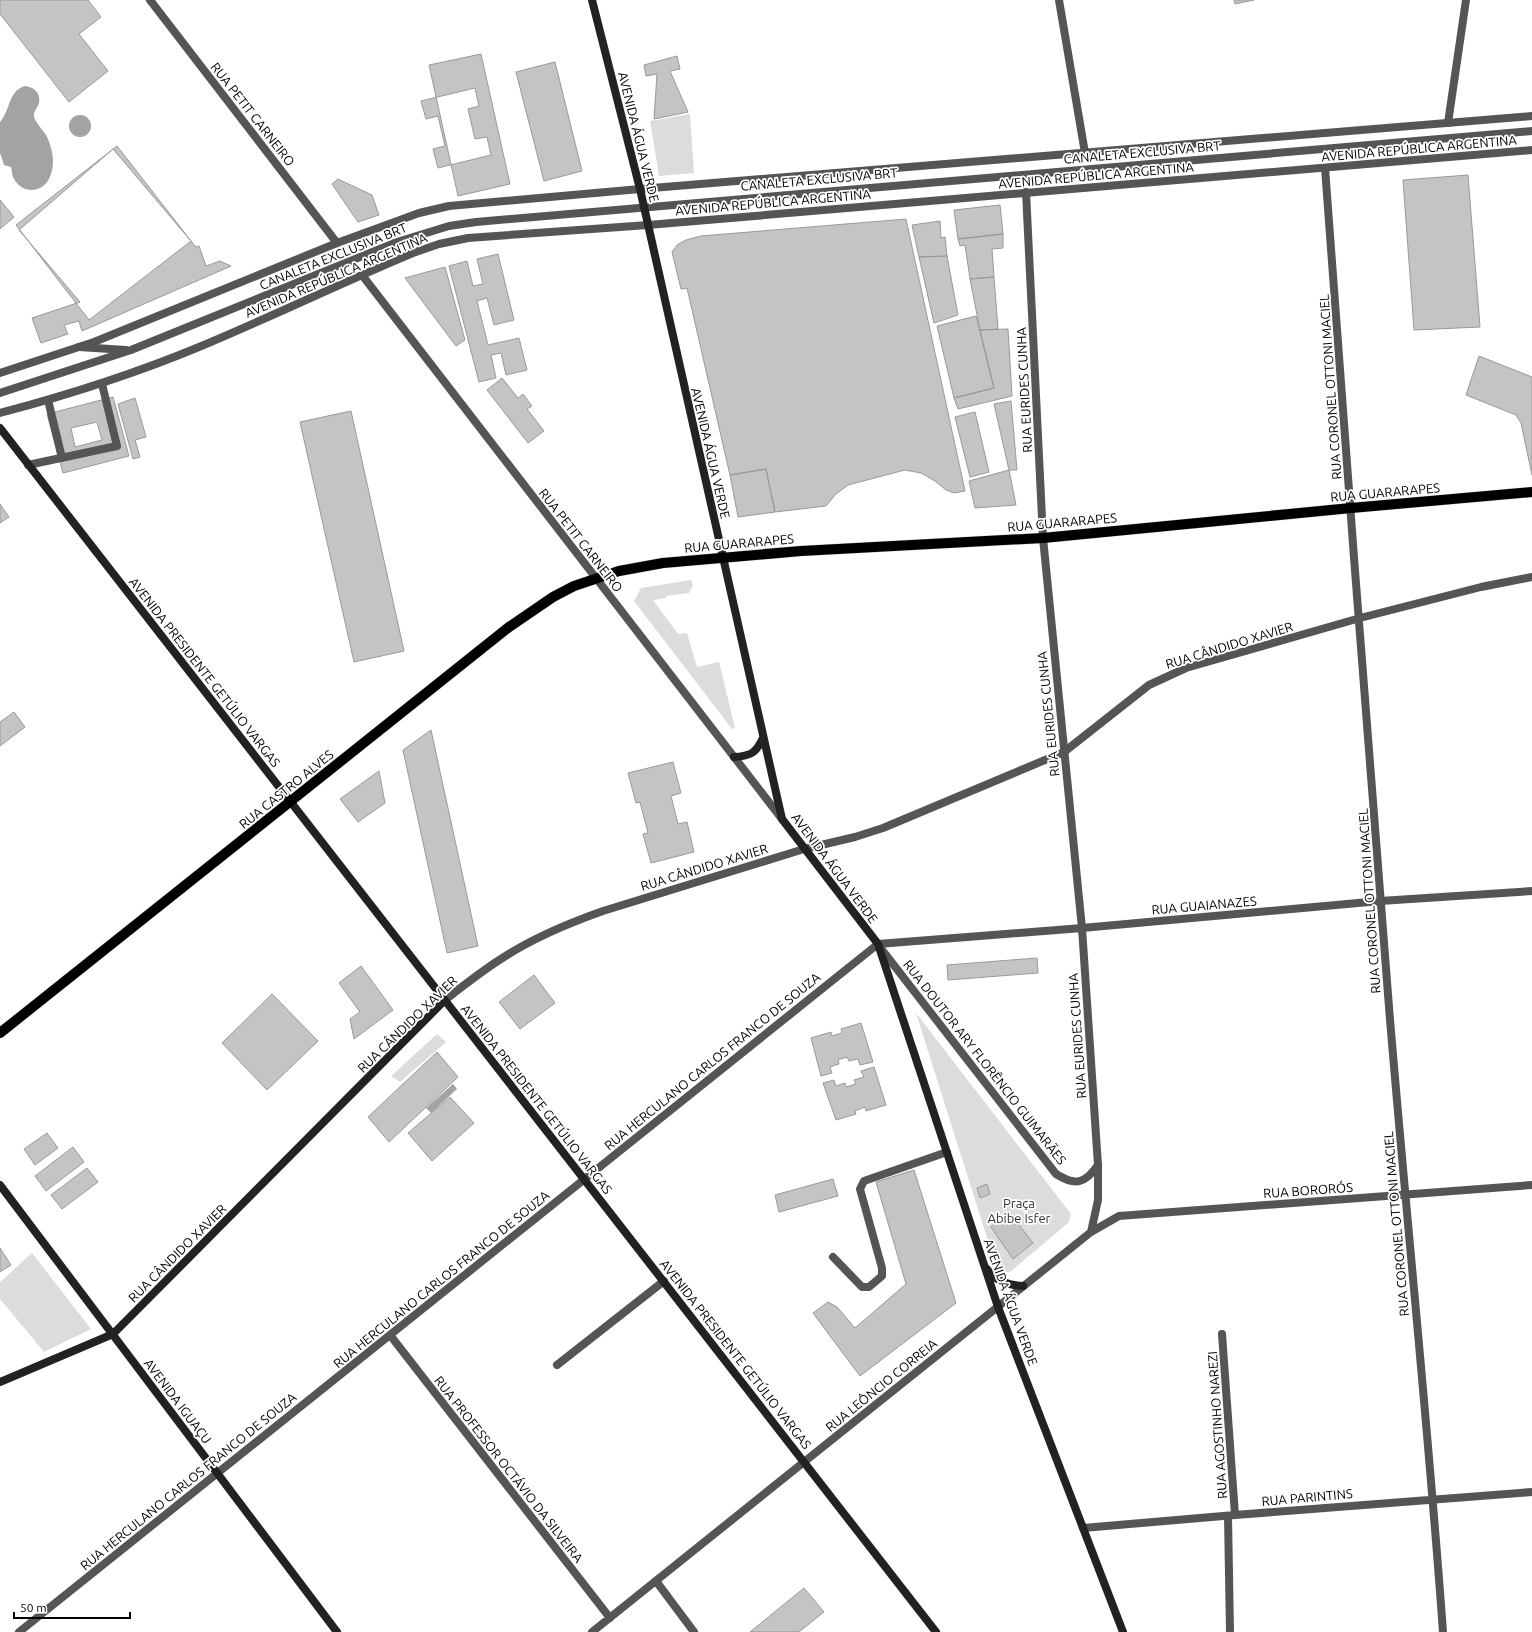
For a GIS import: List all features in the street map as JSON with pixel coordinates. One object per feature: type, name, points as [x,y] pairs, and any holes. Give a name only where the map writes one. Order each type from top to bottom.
[{"type":"main road","name":"AVENIDA ÁGUA VERDE","points":[[592,0],[644,206],[782,819],[878,944],[998,1307],[1123,1632]]},
{"type":"main road","name":"AVENIDA PRESIDENTE GETÚLIO VARGAS","points":[[1,432],[936,1632]]},
{"type":"main road","name":"RUA GUARARAPES","points":[[596,578],[619,571],[663,563],[722,556],[1044,538],[1532,492]]},
{"type":"main road","name":"RUA CASTRO ALVES","points":[[0,1033],[530,611],[553,597],[596,578]]},
{"type":"main road","points":[[734,758],[752,754],[759,748],[763,738]]},
{"type":"main road","name":"RUA CÂNDIDO XAVIER","points":[[0,1382],[113,1334],[445,1000]]},
{"type":"main road","name":"AVENIDA IGUAÇU","points":[[0,1185],[337,1632]]},
{"type":"main road","points":[[983,1264],[990,1274],[1000,1281],[1011,1285],[1023,1286]]},
{"type":"street","name":"RUA PETIT CARNEIRO","points":[[151,0],[337,242]]},
{"type":"street","points":[[1059,0],[1085,153]]},
{"type":"street","points":[[1448,123],[1466,0]]},
{"type":"street","name":"AVENIDA REPÚBLICA ARGENTINA","points":[[0,374],[79,347],[337,242],[420,213],[449,206],[1532,116]]},
{"type":"street","name":"CANALETA EXCLUSIVA BRT","points":[[0,393],[131,350],[396,242],[450,226],[476,222],[644,206],[1532,131]]},
{"type":"street","name":"AVENIDA REPÚBLICA ARGENTINA","points":[[0,413],[102,384],[199,348],[362,275],[439,244],[468,238],[648,225],[1532,150]]},
{"type":"street","name":"RUA CORONEL OTTONI MACIEL","points":[[1326,168],[1380,901],[1433,1499],[1443,1632]]},
{"type":"street","name":"RUA EURIDES CUNHA","points":[[1026,192],[1044,538],[1082,928],[1098,1165],[1098,1200],[1091,1232]]},
{"type":"street","name":"RUA PETIT CARNEIRO","points":[[362,275],[782,819]]},
{"type":"street","name":"CANALETA EXCLUSIVA BRT","points":[[79,347],[131,350]]},
{"type":"street","points":[[28,465],[117,446],[102,384]]},
{"type":"street","points":[[48,400],[62,458]]},
{"type":"street","name":"RUA CÂNDIDO XAVIER","points":[[445,1000],[504,957],[552,931],[603,911],[804,849],[883,828],[1064,752],[1144,689],[1166,676],[1186,668],[1360,618],[1481,587],[1532,577]]},
{"type":"street","name":"RUA GUAIANAZES","points":[[878,944],[1082,928],[1380,901],[1532,890]]},
{"type":"street","name":"RUA DOUTOR ARY FLORÊNCIO GUIMARÃES","points":[[878,944],[1056,1174],[1065,1180],[1073,1182],[1082,1181],[1091,1175],[1098,1165]]},
{"type":"street","name":"RUA HERCULANO CARLOS FRANCO DE SOUZA","points":[[19,1632],[878,944]]},
{"type":"street","points":[[833,1257],[862,1287],[869,1287],[882,1276],[882,1268],[860,1189],[861,1185],[864,1181],[947,1152]]},
{"type":"street","name":"RUA BORORÓS","points":[[1091,1232],[1119,1216],[1532,1185]]},
{"type":"street","name":"RUA LEÔNCIO CORREIA","points":[[592,1632],[1091,1232]]},
{"type":"street","points":[[557,1365],[664,1282]]},
{"type":"street","name":"RUA AGOSTINHO NAREZI","points":[[1222,1334],[1231,1515],[1230,1632]]},
{"type":"street","name":"RUA PROFESSOR OCTÁVIO DA SILVEIRA","points":[[390,1335],[610,1618]]},
{"type":"street","name":"RUA PARINTINS","points":[[1083,1528],[1532,1492]]},
{"type":"street","points":[[656,1581],[694,1632]]},
{"type":"green space","points":[[690,114],[694,173],[659,176],[650,121]]},
{"type":"green space","points":[[691,580],[693,586],[689,593],[666,596],[666,598],[653,600],[678,634],[687,633],[697,667],[719,662],[735,728],[732,729],[634,601],[641,588]]},
{"type":"green space","name":"Praça Abibe Isfer","points":[[916,1013],[1071,1214],[1069,1222],[1010,1272],[1001,1272],[996,1266]]},
{"type":"green space","points":[[437,1034],[446,1042],[400,1082],[391,1076]]},
{"type":"green space","points":[[32,1253],[91,1329],[44,1352],[0,1299],[0,1282]]},
{"type":"shaded area","points":[[25,86],[34,89],[38,93],[39,103],[34,113],[34,117],[46,135],[53,158],[51,175],[43,186],[34,190],[25,189],[17,183],[14,179],[11,167],[4,165],[0,153],[0,122],[4,117],[15,92],[19,88]]},
{"type":"shaded area","points":[[80,115],[88,118],[91,126],[88,134],[80,137],[72,134],[69,126],[72,118]]},
{"type":"shaded area","points":[[453,1084],[457,1089],[431,1113],[426,1108]]},
{"type":"building","points":[[0,0],[88,0],[101,17],[79,34],[108,71],[69,102],[0,14]]},
{"type":"building","points":[[1234,0],[1254,0],[1235,4]]},
{"type":"building","points":[[481,54],[510,184],[458,196],[429,65]]},
{"type":"building","points":[[677,56],[680,69],[670,71],[688,112],[654,119],[657,74],[646,76],[644,65]]},
{"type":"building","points":[[555,62],[582,171],[544,181],[516,72]]},
{"type":"building","points":[[475,88],[479,106],[468,109],[475,139],[487,137],[491,155],[438,168],[433,149],[445,146],[438,116],[426,119],[421,101]]},
{"type":"building","points":[[117,146],[191,241],[89,320],[16,225]]},
{"type":"building","points":[[113,149],[196,247],[199,246],[206,266],[220,261],[231,266],[82,331],[79,321],[64,325],[68,334],[41,343],[32,318],[80,302],[19,230]]},
{"type":"building","points":[[1468,175],[1480,327],[1414,330],[1403,180]]},
{"type":"building","points":[[338,179],[372,195],[379,215],[358,222],[332,184]]},
{"type":"building","points":[[0,200],[14,217],[0,229]]},
{"type":"building","points":[[1000,205],[1003,234],[958,239],[954,210]]},
{"type":"building","points":[[906,219],[965,491],[954,493],[946,490],[935,481],[921,473],[905,470],[848,485],[836,494],[826,506],[775,512],[766,469],[730,475],[687,288],[681,289],[672,252],[677,245],[686,240],[701,236]]},
{"type":"building","points":[[940,221],[941,238],[945,237],[947,256],[919,257],[912,225]]},
{"type":"building","points":[[1003,234],[1003,248],[992,249],[994,277],[970,279],[965,245],[960,246],[958,239]]},
{"type":"building","points":[[498,254],[514,320],[494,325],[487,298],[477,301],[488,345],[519,338],[527,370],[506,375],[501,353],[491,355],[496,378],[479,382],[449,266],[467,261],[473,286],[483,284],[477,259]]},
{"type":"building","points":[[947,256],[958,315],[934,323],[919,257]]},
{"type":"building","points":[[445,267],[465,340],[456,346],[405,278]]},
{"type":"building","points":[[994,277],[998,329],[980,330],[970,279]]},
{"type":"building","points":[[976,316],[994,388],[954,398],[937,326]]},
{"type":"building","points":[[1008,329],[1012,396],[958,409],[954,398],[994,388],[980,330]]},
{"type":"building","points":[[1479,356],[1532,377],[1532,475],[1521,423],[1516,415],[1466,395]]},
{"type":"building","points":[[502,378],[518,398],[523,394],[532,406],[527,409],[544,431],[528,443],[487,390]]},
{"type":"building","points":[[113,397],[129,456],[63,473],[47,414]],"holes":[[[97,422],[102,440],[75,447],[71,428]]]},
{"type":"building","points":[[135,398],[146,437],[135,440],[140,457],[133,459],[118,404]]},
{"type":"building","points":[[1011,401],[1017,470],[1009,470],[994,404]]},
{"type":"building","points":[[351,411],[404,651],[354,662],[300,422]]},
{"type":"building","points":[[975,412],[989,472],[970,477],[955,417]]},
{"type":"building","points":[[766,469],[775,512],[738,517],[730,475]]},
{"type":"building","points":[[1009,470],[1016,505],[975,508],[969,481]]},
{"type":"building","points":[[0,504],[9,517],[0,523]]},
{"type":"building","points":[[14,712],[25,727],[0,746],[0,722]]},
{"type":"building","points":[[431,730],[478,946],[447,953],[403,750]]},
{"type":"building","points":[[673,762],[681,793],[671,796],[678,824],[687,822],[694,852],[651,863],[643,834],[648,833],[640,802],[636,803],[628,773]]},
{"type":"building","points":[[379,771],[385,803],[358,822],[340,799]]},
{"type":"building","points":[[1037,958],[1038,973],[948,980],[947,965]]},
{"type":"building","points":[[361,966],[393,1010],[354,1039],[350,1019],[360,1012],[339,983]]},
{"type":"building","points":[[534,975],[555,1003],[520,1029],[499,1002]]},
{"type":"building","points":[[272,994],[318,1041],[267,1090],[222,1043]]},
{"type":"building","points":[[861,1023],[873,1062],[860,1065],[858,1059],[849,1061],[847,1057],[838,1060],[839,1064],[830,1067],[832,1073],[821,1076],[811,1038],[831,1032],[832,1036],[842,1033],[841,1029]]},
{"type":"building","points":[[437,1052],[458,1077],[389,1142],[368,1117]]},
{"type":"building","points":[[874,1067],[886,1105],[866,1111],[865,1107],[855,1111],[856,1114],[836,1120],[823,1083],[834,1080],[836,1086],[845,1083],[846,1087],[856,1084],[854,1080],[864,1077],[861,1071]]},
{"type":"building","points":[[450,1097],[474,1123],[432,1161],[408,1133]]},
{"type":"building","points":[[47,1133],[58,1148],[35,1165],[24,1149]]},
{"type":"building","points":[[73,1147],[84,1162],[46,1191],[35,1176]]},
{"type":"building","points":[[87,1168],[98,1182],[62,1209],[51,1195]]},
{"type":"building","points":[[914,1170],[956,1303],[860,1376],[813,1313],[828,1302],[837,1307],[855,1328],[906,1284],[876,1182]]},
{"type":"building","points":[[833,1179],[838,1196],[779,1212],[775,1195]]},
{"type":"building","points":[[987,1184],[990,1194],[980,1198],[977,1188]]},
{"type":"building","points":[[1009,1212],[1033,1243],[1013,1259],[991,1227]]},
{"type":"building","points":[[0,1248],[11,1265],[0,1272]]},
{"type":"building","points":[[804,1588],[824,1612],[799,1632],[750,1632]]}]
